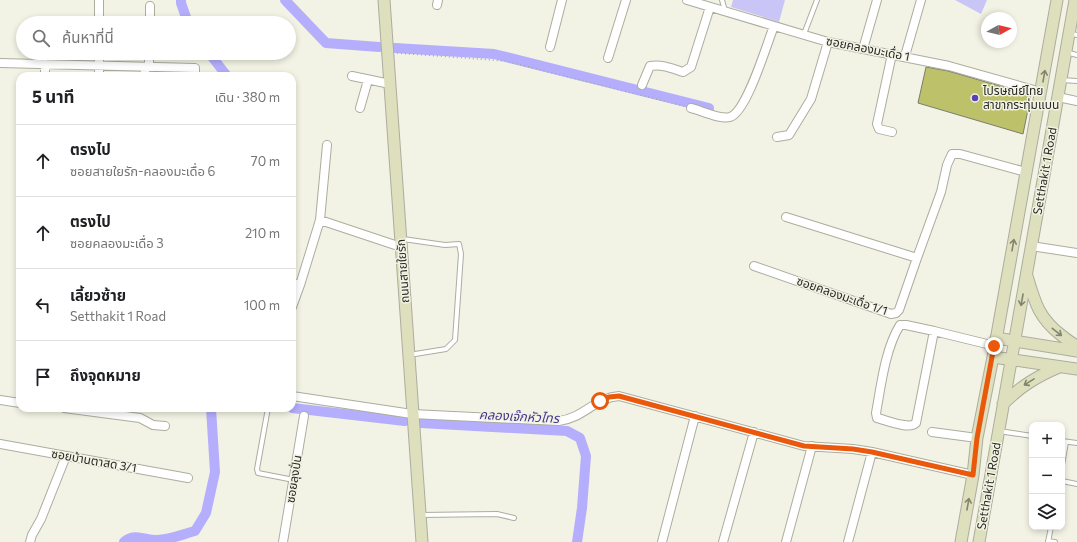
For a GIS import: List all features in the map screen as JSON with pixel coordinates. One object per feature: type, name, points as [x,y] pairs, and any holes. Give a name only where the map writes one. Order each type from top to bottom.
[{"type":"main road","name":"ถนนสายใยรัก","points":[[384,0],[422,542]]},
{"type":"main road","name":"Setthakit 1 Road","points":[[961,542],[973,475],[977,438],[995,347],[1057,0]]},
{"type":"main road","name":"Setthakit 1 Road","points":[[979,542],[1066,52],[1073,34],[1075,0]]},
{"type":"main road","points":[[1026,274],[1035,301],[1042,316],[1051,327],[1077,346]]},
{"type":"main road","points":[[995,347],[1015,342],[1077,351]]},
{"type":"main road","points":[[995,347],[1012,360],[1077,369]]},
{"type":"main road","points":[[1003,404],[1017,390],[1038,377],[1060,367]]},
{"type":"street","points":[[99,0],[99,16]]},
{"type":"street","points":[[550,47],[562,0]]},
{"type":"street","points":[[608,58],[626,0]]},
{"type":"street","name":"ซอยคลองมะเดื่อ 1","points":[[687,0],[828,42],[905,56],[949,66],[1041,92]]},
{"type":"street","points":[[863,49],[877,0]]},
{"type":"street","points":[[905,56],[921,0]]},
{"type":"street","points":[[150,6],[150,16]]},
{"type":"street","points":[[642,85],[650,66],[667,66],[683,72],[691,66],[710,7]]},
{"type":"street","points":[[691,108],[724,118],[731,117],[738,112],[749,94],[774,26]]},
{"type":"street","points":[[777,137],[789,135],[811,99],[828,42]]},
{"type":"street","points":[[892,54],[877,124],[880,129],[892,132]]},
{"type":"street","points":[[99,60],[99,72]]},
{"type":"street","points":[[146,72],[148,60]]},
{"type":"street","points":[[0,63],[195,68],[195,72]]},
{"type":"street","points":[[46,64],[46,72]]},
{"type":"street","points":[[352,76],[390,84]]},
{"type":"street","points":[[360,108],[368,80]]},
{"type":"street","points":[[1058,97],[1077,101]]},
{"type":"street","points":[[296,284],[320,220],[327,145]]},
{"type":"street","name":"ซอยคลองมะเดื่อ 1/1","points":[[754,266],[894,314],[899,310],[941,192],[947,165],[952,154],[960,154],[1026,172]]},
{"type":"street","points":[[786,217],[917,258]]},
{"type":"street","points":[[320,220],[401,243]]},
{"type":"street","points":[[1031,246],[1077,253]]},
{"type":"street","points":[[934,331],[916,423],[914,426],[906,425],[877,418],[876,413],[885,368],[892,343],[900,325],[934,331],[995,347]]},
{"type":"street","points":[[296,397],[412,414],[559,421],[574,417],[609,397],[619,396],[804,446],[853,449],[872,452],[973,475]]},
{"type":"street","points":[[0,400],[16,402]]},
{"type":"street","points":[[94,412],[140,418],[153,426],[165,426]]},
{"type":"street","name":"ซอยลุงปั่น","points":[[283,542],[304,416]]},
{"type":"street","points":[[662,542],[695,416]]},
{"type":"street","points":[[723,542],[754,432]]},
{"type":"street","points":[[932,432],[977,438]]},
{"type":"street","name":"ซอยบ้านตาสด 3/1","points":[[0,444],[188,478]]},
{"type":"street","points":[[786,542],[812,446]]},
{"type":"street","points":[[848,542],[872,452]]},
{"type":"street","points":[[30,542],[32,535],[41,519],[66,456]]},
{"type":"lane","points":[[722,0],[725,11]]},
{"type":"lane","points":[[804,34],[817,0]]},
{"type":"lane","points":[[1066,52],[1077,55]]},
{"type":"lane","points":[[1061,80],[1077,81]]},
{"type":"lane","points":[[401,243],[445,245],[459,244],[462,254],[455,340],[446,349],[408,356]]},
{"type":"lane","points":[[267,412],[257,469],[258,473],[294,480]]},
{"type":"lane","points":[[999,431],[1029,436]]},
{"type":"lane","points":[[1065,441],[1077,443]]},
{"type":"lane","points":[[1065,482],[1077,484]]},
{"type":"lane","points":[[420,515],[497,514],[514,518]]},
{"type":"lane","points":[[1050,530],[1048,541],[1055,542]]},
{"type":"path","points":[[387,52],[505,61],[691,108]]},
{"type":"shaded area","points":[[733,0],[785,0],[779,22],[731,7]]},
{"type":"shaded area","points":[[955,0],[987,0],[981,14]]},
{"type":"building","name":"ไปรษณีย์ไทย สาขากระทุ่มแบน","points":[[926,67],[948,71],[1031,95],[1023,134],[918,103]]},
{"type":"waterway","points":[[181,0],[186,16]]},
{"type":"waterway","points":[[285,0],[326,43],[379,47]]},
{"type":"waterway","points":[[395,48],[494,54],[709,108]]},
{"type":"waterway","points":[[214,60],[224,72]]},
{"type":"waterway","name":"คลองเจ๊กหัวไทร","points":[[296,408],[405,421]]},
{"type":"waterway","points":[[124,542],[128,539],[136,537],[162,540],[195,531],[206,513],[215,472],[211,412]]},
{"type":"waterway","name":"คลองเจ๊กหัวไทร","points":[[421,423],[567,431],[580,438],[586,456],[582,508],[577,542]]},
{"type":"place","name":"ไปรษณีย์ไทย สาขากระทุ่มแบน","points":[[975,98]]},
{"type":"route","points":[[600,401],[609,397],[619,396],[631,398],[804,446],[853,449],[872,452],[973,475],[977,438],[994,346]]}]
